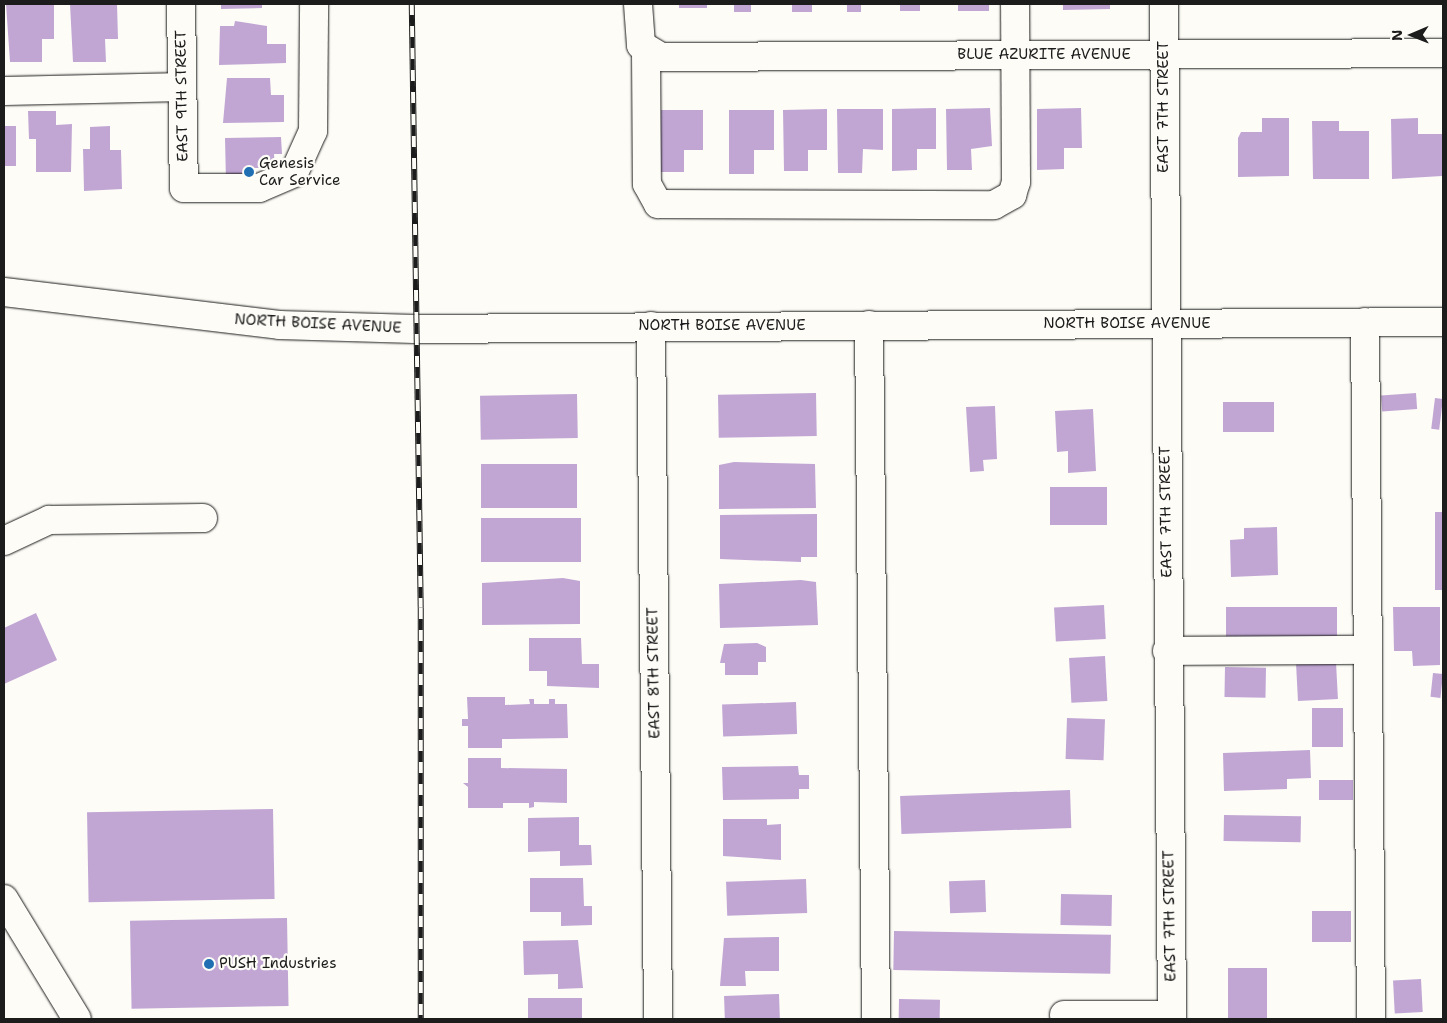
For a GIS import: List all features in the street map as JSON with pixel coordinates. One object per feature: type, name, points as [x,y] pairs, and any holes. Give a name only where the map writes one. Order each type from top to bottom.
[{"type":"street","name":"EAST 9TH STREET","points":[[181,4],[184,188],[259,188],[294,173],[313,131],[314,4]]},
{"type":"street","points":[[638,4],[638,36],[646,51],[647,184],[654,200],[670,207],[1005,202],[1016,182],[1015,4]]},
{"type":"street","name":"EAST 7TH STREET","points":[[1164,4],[1167,651],[1172,1017]]},
{"type":"street","name":"BLUE AZURITE AVENUE","points":[[646,51],[661,57],[1443,53]]},
{"type":"street","points":[[4,91],[181,87]]},
{"type":"street","name":"NORTH BOISE AVENUE","points":[[4,292],[279,325],[651,326],[1443,322]]},
{"type":"street","points":[[1365,322],[1371,1019]]},
{"type":"street","points":[[869,325],[876,1019]]},
{"type":"street","name":"EAST 8TH STREET","points":[[651,326],[658,1019]]},
{"type":"street","points":[[4,541],[49,520],[203,518]]},
{"type":"street","points":[[1167,651],[1368,650]]},
{"type":"street","points":[[4,899],[76,1019]]},
{"type":"street","points":[[1064,1015],[1172,1017]]},
{"type":"building","points":[[6,4],[54,4],[54,39],[42,39],[42,62],[10,62]]},
{"type":"building","points":[[70,4],[117,4],[118,39],[105,39],[106,62],[73,62]]},
{"type":"building","points":[[221,4],[262,4],[262,8],[221,9]]},
{"type":"building","points":[[679,4],[707,4],[707,8],[679,8]]},
{"type":"building","points":[[734,4],[751,4],[751,12],[734,12]]},
{"type":"building","points":[[792,4],[812,4],[812,12],[792,12]]},
{"type":"building","points":[[847,4],[861,4],[861,12],[847,12]]},
{"type":"building","points":[[900,4],[920,4],[920,11],[900,11]]},
{"type":"building","points":[[958,4],[989,4],[989,11],[958,11]]},
{"type":"building","points":[[1063,4],[1110,4],[1110,9],[1063,10]]},
{"type":"building","points":[[235,21],[267,26],[267,44],[286,44],[286,63],[219,65],[220,26],[234,26]]},
{"type":"building","points":[[227,78],[270,78],[271,95],[284,95],[284,122],[223,123]]},
{"type":"building","points":[[936,108],[936,149],[917,149],[917,170],[892,171],[892,109]]},
{"type":"building","points":[[990,108],[992,146],[971,149],[972,170],[947,170],[946,109]]},
{"type":"building","points":[[1081,108],[1082,148],[1064,148],[1064,169],[1037,170],[1037,109]]},
{"type":"building","points":[[827,109],[827,150],[808,150],[808,171],[784,171],[783,110]]},
{"type":"building","points":[[837,109],[883,109],[883,150],[863,149],[862,173],[838,173]]},
{"type":"building","points":[[659,110],[703,110],[703,150],[684,150],[684,172],[660,172]]},
{"type":"building","points":[[729,110],[774,110],[774,150],[754,150],[754,174],[729,174]]},
{"type":"building","points":[[28,111],[56,111],[56,125],[72,124],[71,172],[36,172],[36,139],[29,139]]},
{"type":"building","points":[[1262,118],[1289,118],[1289,176],[1238,177],[1238,138],[1241,132],[1262,132]]},
{"type":"building","points":[[1418,118],[1418,134],[1442,134],[1442,176],[1392,179],[1391,119]]},
{"type":"building","points":[[1312,121],[1339,121],[1339,131],[1369,131],[1369,179],[1313,179]]},
{"type":"building","points":[[4,126],[16,126],[16,166],[4,166]]},
{"type":"building","points":[[110,126],[110,150],[121,150],[122,189],[84,191],[83,149],[90,149],[90,127]]},
{"type":"building","points":[[281,137],[282,154],[274,154],[275,168],[254,168],[254,182],[226,183],[225,138]]},
{"type":"building","points":[[816,393],[817,436],[719,438],[718,395]]},
{"type":"building","points":[[1416,393],[1417,409],[1382,411],[1381,395]]},
{"type":"building","points":[[577,394],[578,438],[481,440],[480,396]]},
{"type":"building","points":[[1435,398],[1443,399],[1439,430],[1431,429]]},
{"type":"building","points":[[1223,402],[1274,402],[1274,432],[1223,432]]},
{"type":"building","points":[[995,406],[997,459],[983,460],[984,471],[970,472],[966,407]]},
{"type":"building","points":[[1093,409],[1096,471],[1068,473],[1068,451],[1057,452],[1055,411]]},
{"type":"building","points":[[734,462],[815,464],[816,508],[719,509],[719,465]]},
{"type":"building","points":[[481,464],[577,464],[577,508],[481,508]]},
{"type":"building","points":[[1050,487],[1107,487],[1107,525],[1050,525]]},
{"type":"building","points":[[1435,512],[1443,512],[1443,590],[1435,590]]},
{"type":"building","points":[[817,514],[817,557],[801,557],[801,562],[720,559],[720,515]]},
{"type":"building","points":[[481,518],[581,518],[581,562],[481,562]]},
{"type":"building","points":[[1277,527],[1278,575],[1231,577],[1230,540],[1244,539],[1244,528]]},
{"type":"building","points":[[563,578],[580,581],[580,624],[482,625],[482,583]]},
{"type":"building","points":[[801,580],[816,582],[818,625],[720,628],[719,584]]},
{"type":"building","points":[[1104,605],[1106,639],[1056,642],[1054,608]]},
{"type":"building","points":[[1226,607],[1337,607],[1337,643],[1226,643]]},
{"type":"building","points":[[1393,607],[1440,607],[1440,665],[1413,666],[1412,651],[1394,651]]},
{"type":"building","points":[[36,613],[57,660],[4,684],[4,628]]},
{"type":"building","points":[[529,638],[581,638],[582,664],[599,664],[599,688],[547,686],[547,671],[529,671]]},
{"type":"building","points":[[757,643],[766,647],[766,662],[758,662],[758,675],[725,675],[725,663],[720,663],[724,644]]},
{"type":"building","points":[[1105,656],[1107,701],[1071,703],[1069,658]]},
{"type":"building","points":[[1336,662],[1338,699],[1298,701],[1296,664]]},
{"type":"building","points":[[1225,667],[1266,668],[1265,698],[1224,697]]},
{"type":"building","points":[[1433,673],[1443,674],[1440,698],[1430,697]]},
{"type":"building","points":[[467,697],[505,697],[505,705],[530,704],[529,699],[534,699],[534,704],[549,704],[549,699],[555,699],[555,704],[567,704],[568,738],[502,739],[502,748],[468,748],[468,726],[462,726],[462,719],[468,719]]},
{"type":"building","points":[[796,702],[797,734],[723,737],[722,705]]},
{"type":"building","points":[[1312,708],[1343,708],[1343,747],[1312,747]]},
{"type":"building","points":[[1067,718],[1105,719],[1104,760],[1066,759]]},
{"type":"building","points":[[1310,750],[1311,778],[1287,779],[1287,789],[1224,791],[1223,753]]},
{"type":"building","points":[[468,758],[501,758],[501,768],[567,769],[567,803],[534,802],[534,807],[529,808],[529,803],[503,803],[503,808],[468,808],[468,787],[463,783],[468,783]]},
{"type":"building","points":[[798,766],[799,775],[809,775],[809,789],[799,789],[799,799],[723,800],[722,767]]},
{"type":"building","points":[[1319,780],[1353,780],[1353,800],[1319,800]]},
{"type":"building","points":[[1070,790],[1071,828],[901,834],[900,796]]},
{"type":"building","points":[[273,809],[275,899],[89,902],[87,812]]},
{"type":"building","points":[[1224,815],[1301,816],[1301,842],[1224,841]]},
{"type":"building","points":[[579,817],[579,845],[591,845],[592,865],[560,866],[560,851],[528,852],[528,818]]},
{"type":"building","points":[[723,819],[767,819],[767,825],[781,824],[781,860],[723,856]]},
{"type":"building","points":[[530,878],[583,878],[584,906],[592,906],[592,925],[561,926],[561,912],[530,912]]},
{"type":"building","points":[[806,879],[807,913],[727,916],[726,882]]},
{"type":"building","points":[[985,880],[986,912],[950,913],[949,881]]},
{"type":"building","points":[[1061,894],[1112,895],[1111,926],[1060,925]]},
{"type":"building","points":[[1312,911],[1351,911],[1351,942],[1312,942]]},
{"type":"building","name":"PUSH Industries","points":[[287,918],[289,1006],[132,1009],[130,921]]},
{"type":"building","points":[[894,931],[1111,935],[1110,974],[893,970]]},
{"type":"building","points":[[779,937],[779,971],[745,971],[746,986],[720,986],[724,938]]},
{"type":"building","points":[[578,940],[583,988],[558,989],[558,974],[524,975],[523,941]]},
{"type":"building","points":[[1228,968],[1267,968],[1267,1019],[1228,1019]]},
{"type":"building","points":[[1421,979],[1423,1012],[1395,1013],[1393,980]]},
{"type":"building","points":[[779,994],[780,1019],[725,1019],[724,996]]},
{"type":"building","points":[[528,998],[582,998],[582,1019],[528,1019]]},
{"type":"building","points":[[899,999],[940,1000],[940,1019],[899,1019]]},
{"type":"railway","points":[[412,4],[421,608],[421,1019]]},
{"type":"place","name":"Genesis Car Service","points":[[249,172]]},
{"type":"place","name":"PUSH Industries","points":[[209,964]]}]
